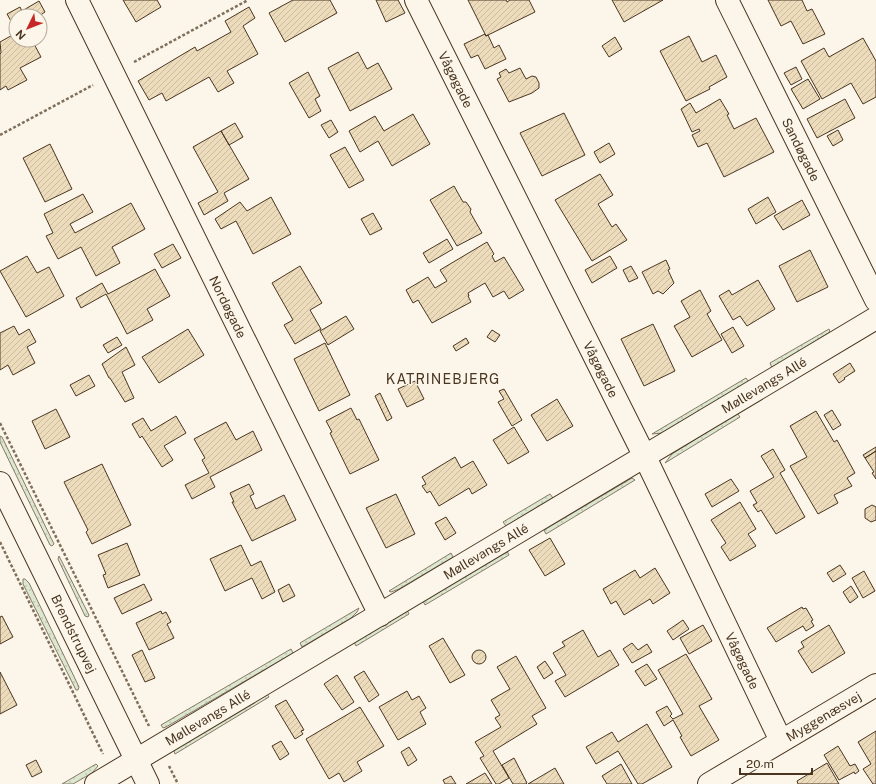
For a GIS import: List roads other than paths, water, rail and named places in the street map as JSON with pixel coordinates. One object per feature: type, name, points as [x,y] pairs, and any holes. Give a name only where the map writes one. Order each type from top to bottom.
[{"type":"street","name":"Nordøgade","points":[[77,0],[380,614]]},
{"type":"street","name":"Vågøgade","points":[[416,0],[645,456],[782,741]]},
{"type":"street","name":"Sandøgade","points":[[727,0],[876,300]]},
{"type":"street","name":"Møllevangs Allé","points":[[105,779],[876,318]]},
{"type":"street","name":"Brendstrupvej","points":[[0,483],[148,784]]},
{"type":"street","name":"Myggenæsvej","points":[[709,784],[876,685]]},
{"type":"district","name":"KATRINEBJERG","points":[[443,379]]}]
